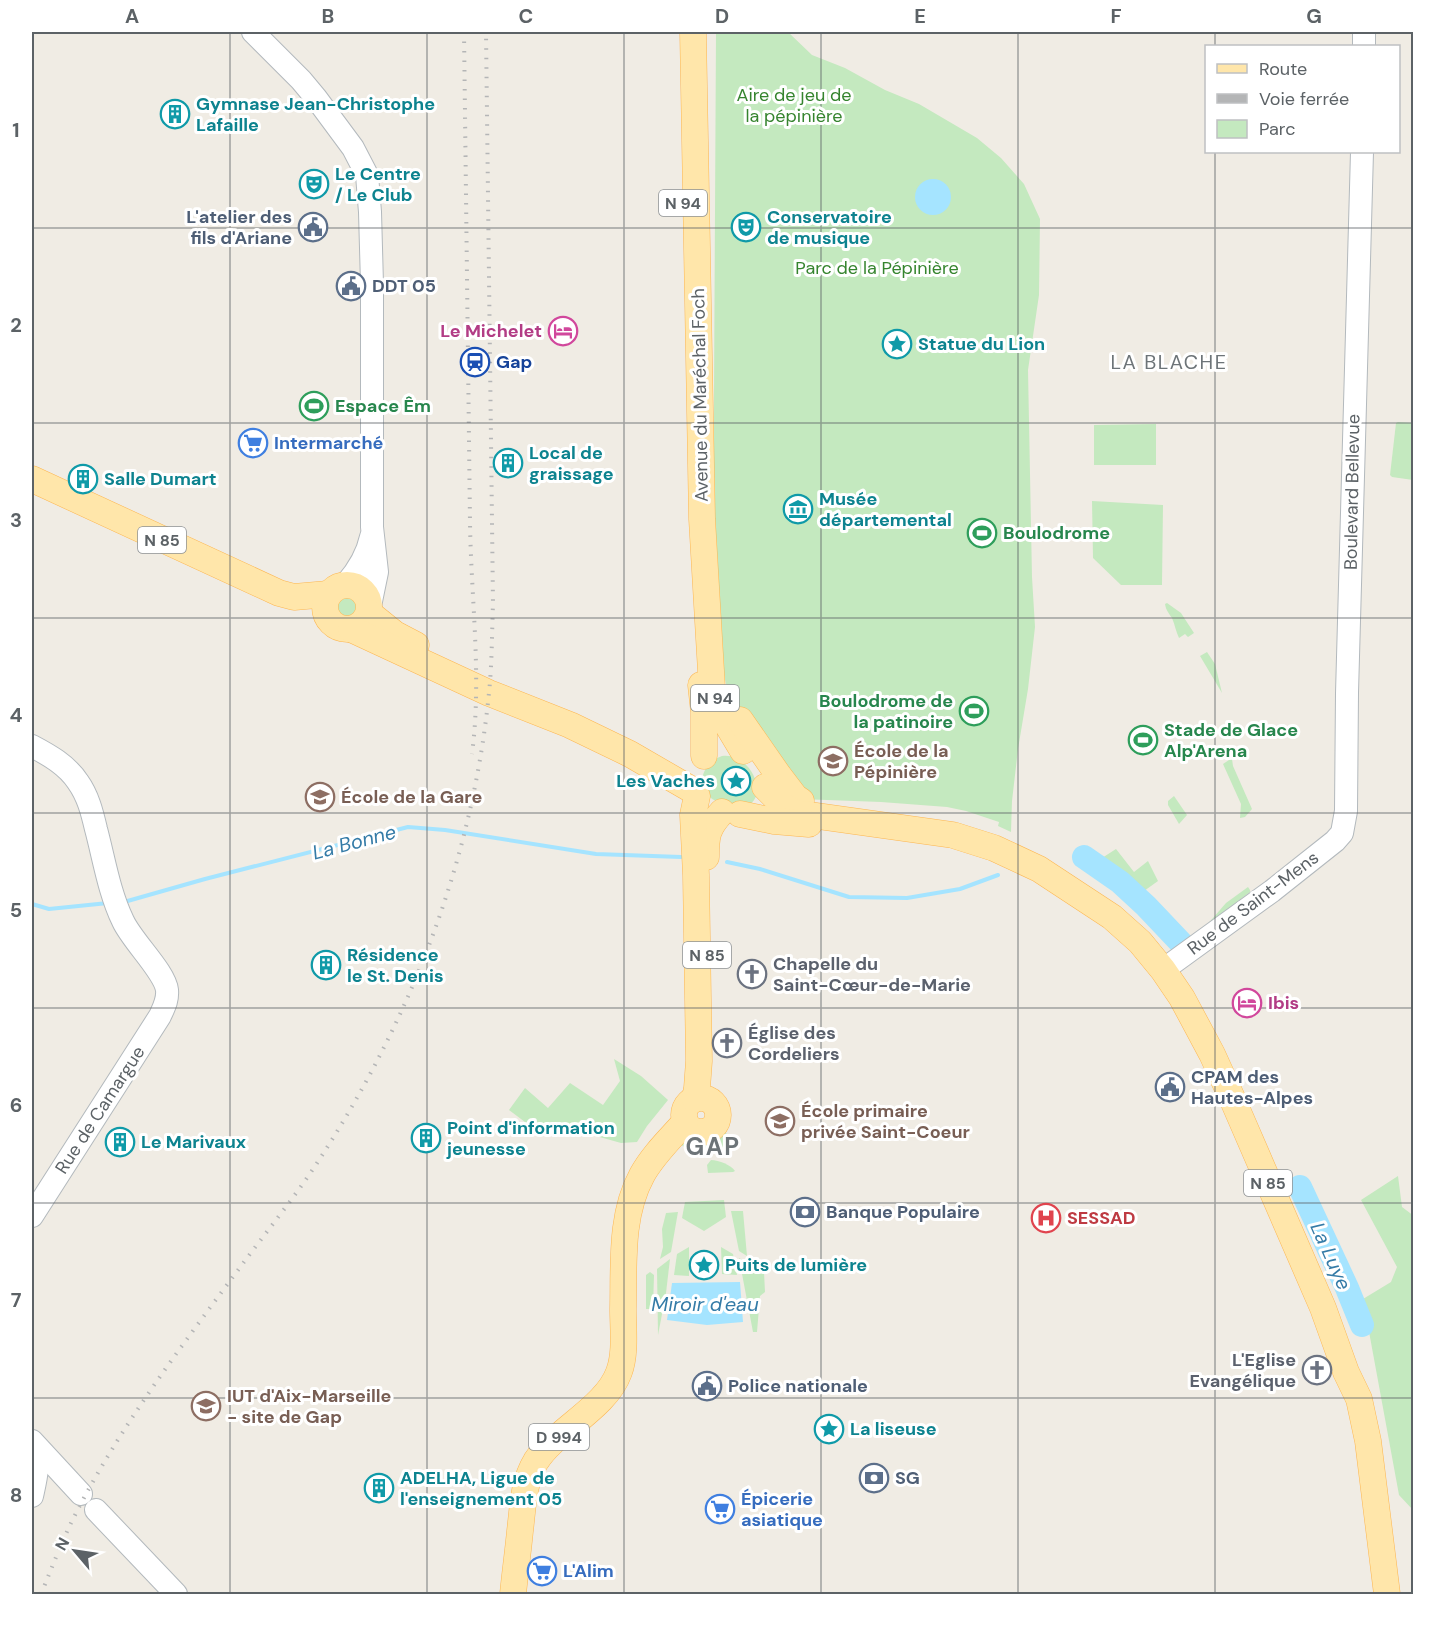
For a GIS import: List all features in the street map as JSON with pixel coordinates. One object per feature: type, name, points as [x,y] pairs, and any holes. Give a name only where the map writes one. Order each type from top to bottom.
[{"type":"main road","name":"Avenue du Maréchal Foch","points":[[681,32],[691,584],[704,712],[703,758]]},
{"type":"main road","name":"Avenue du Maréchal Foch","points":[[693,32],[702,519],[712,688],[719,711],[743,751]]},
{"type":"main road","name":"N 85","points":[[32,479],[279,593],[294,597],[333,598]]},
{"type":"main road","points":[[360,590],[365,594],[363,616],[345,629],[338,626],[333,598],[360,590]]},
{"type":"main road","points":[[363,616],[407,641],[526,696],[570,725],[630,754],[695,794],[703,802],[731,813],[750,812],[756,808],[764,795],[765,787],[760,773],[749,756],[743,751],[728,747],[713,750],[697,766],[693,779],[695,794]]},
{"type":"main road","points":[[709,638],[726,693],[739,719],[795,797],[816,808],[866,817],[880,825]]},
{"type":"main road","points":[[630,754],[665,764],[678,764],[703,758]]},
{"type":"main road","name":"N 85","points":[[765,787],[785,807],[796,813],[953,835],[994,848],[1033,866],[1112,917],[1170,965],[1232,1098],[1323,1308],[1346,1372],[1359,1400],[1368,1442],[1387,1594]]},
{"type":"main road","name":"N 85","points":[[695,794],[693,814],[699,1061],[697,1108]]},
{"type":"main road","name":"N 85","points":[[697,1108],[708,1062],[706,843],[707,833],[711,826],[731,813],[774,821],[871,830],[880,825]]},
{"type":"main road","name":"D 994","points":[[513,1594],[524,1497],[529,1476],[541,1455],[608,1392],[622,1361],[624,1266],[631,1202],[643,1172],[697,1108]]},
{"type":"main road","name":"N 85","points":[[1346,1372],[1373,1594]]},
{"type":"street","points":[[253,32],[316,98],[353,148],[367,176],[372,272],[372,527],[377,572],[363,616]]},
{"type":"street","name":"Boulevard Bellevue","points":[[1342,833],[1347,811],[1347,693],[1362,153]]},
{"type":"street","points":[[333,598],[363,560],[369,547],[372,527]]},
{"type":"street","name":"Rue de Camargue","points":[[32,746],[62,764],[78,780],[91,808],[113,897],[126,927],[165,982],[167,993],[166,1003],[155,1024],[32,1216]]},
{"type":"street","name":"Rue de Saint-Mens","points":[[1170,965],[1317,855],[1342,833]]},
{"type":"street","points":[[32,1496],[38,1465],[33,1443]]},
{"type":"street","points":[[33,1443],[176,1594]]},
{"type":"green space","name":"Parc de la Pépinière","points":[[716,32],[788,32],[812,55],[845,68],[885,90],[919,104],[977,138],[1001,158],[1024,184],[1040,219],[1039,295],[1028,370],[1035,627],[1018,749],[1011,832],[998,826],[999,822],[947,807],[800,799],[752,730],[726,684],[719,653],[713,572]]},
{"type":"green space","points":[[1396,423],[1413,423],[1413,480],[1390,475]]},
{"type":"green space","points":[[1156,424],[1156,465],[1094,465],[1094,425]]},
{"type":"green space","points":[[1092,501],[1163,505],[1162,585],[1121,585],[1093,558]]},
{"type":"green space","points":[[341,597],[353,599],[360,605],[359,614],[350,617],[338,612],[335,605]]},
{"type":"green space","points":[[1167,603],[1181,613],[1194,633],[1188,637],[1185,634],[1179,638],[1166,608]]},
{"type":"green space","points":[[1207,652],[1215,664],[1222,693],[1200,656]]},
{"type":"green space","points":[[722,756],[742,761],[755,778],[756,796],[752,803],[736,807],[716,801],[704,790],[702,777],[705,770],[715,759]]},
{"type":"green space","points":[[1232,759],[1252,809],[1245,817],[1240,818],[1241,804],[1223,764]]},
{"type":"green space","points":[[1174,796],[1187,815],[1179,824],[1168,805],[1168,801]]},
{"type":"green space","points":[[1116,849],[1134,872],[1148,861],[1158,881],[1144,891],[1102,858]]},
{"type":"green space","points":[[1248,887],[1250,892],[1206,926],[1226,903]]},
{"type":"green space","points":[[614,1059],[641,1076],[668,1100],[637,1142],[621,1143],[596,1136],[563,1133],[529,1125],[509,1110],[525,1088],[548,1108],[570,1083],[603,1105],[620,1081]]},
{"type":"green space","points":[[724,1131],[734,1142],[724,1154],[702,1147],[690,1152],[677,1141],[688,1137],[699,1142],[707,1142]]},
{"type":"green space","points":[[711,1160],[724,1163],[735,1171],[708,1173],[707,1165]]},
{"type":"green space","points":[[1398,1176],[1402,1207],[1414,1216],[1413,1510],[1399,1495],[1363,1299],[1391,1282],[1397,1267],[1361,1200]]},
{"type":"green space","points":[[724,1200],[726,1217],[704,1231],[682,1218],[685,1202]]},
{"type":"green space","points":[[731,1211],[743,1211],[747,1256],[739,1251]]},
{"type":"green space","points":[[678,1212],[671,1252],[660,1259],[663,1247],[662,1229],[666,1213]]},
{"type":"green space","points":[[689,1247],[689,1276],[674,1275],[677,1254]]},
{"type":"green space","points":[[721,1247],[733,1254],[737,1275],[722,1274]]},
{"type":"green space","points":[[739,1258],[764,1272],[765,1292],[760,1296],[757,1332],[753,1332]]},
{"type":"green space","points":[[670,1259],[666,1293],[658,1335],[657,1269]]},
{"type":"green space","points":[[650,1272],[654,1275],[653,1309],[646,1309],[646,1275]]},
{"type":"water","points":[[933,179],[945,185],[951,197],[945,209],[933,215],[921,209],[915,197],[921,185]]},
{"type":"water","name":"Miroir d'eau","points":[[740,1282],[743,1322],[707,1325],[667,1320],[672,1283]]},
{"type":"waterway","name":"La Bonne","points":[[124,902],[408,827],[445,830],[596,854],[681,857]]},
{"type":"waterway","name":"La Luye","points":[[1084,857],[1120,882],[1182,944]]},
{"type":"waterway","points":[[727,862],[760,869],[849,897],[907,898],[960,889],[998,875]]},
{"type":"waterway","name":"La Bonne","points":[[32,904],[49,909],[108,903]]},
{"type":"waterway","name":"La Luye","points":[[1300,1187],[1362,1325]]},
{"type":"railway","points":[[464,32],[470,522],[476,667],[472,754]]},
{"type":"railway","points":[[41,1594],[71,1523],[109,1453],[153,1387],[302,1185],[353,1105],[410,991],[434,932],[454,871],[470,809],[482,746],[492,653],[486,32]]},
{"type":"place","name":"Gymnase Jean-Christophe Lafaille","points":[[175,114]]},
{"type":"place","name":"Le Centre / Le Club","points":[[314,184]]},
{"type":"place","name":"L'atelier des fils d'Ariane","points":[[313,227]]},
{"type":"place","name":"Conservatoire de musique","points":[[746,227]]},
{"type":"place","name":"DDT 05","points":[[351,286]]},
{"type":"place","name":"Le Michelet","points":[[563,331]]},
{"type":"place","name":"Statue du Lion","points":[[897,344]]},
{"type":"place","name":"Gap","points":[[475,362]]},
{"type":"place","name":"Espace Êm","points":[[314,406]]},
{"type":"place","name":"Intermarché","points":[[253,443]]},
{"type":"place","name":"Local de graissage","points":[[508,463]]},
{"type":"place","name":"Salle Dumart","points":[[83,479]]},
{"type":"place","name":"Musée départemental","points":[[798,509]]},
{"type":"place","name":"Boulodrome","points":[[982,533]]},
{"type":"place","name":"Boulodrome de la patinoire","points":[[974,711]]},
{"type":"place","name":"Stade de Glace Alp'Arena","points":[[1143,740]]},
{"type":"place","name":"École de la Pépinière","points":[[833,761]]},
{"type":"place","name":"Les Vaches","points":[[736,781]]},
{"type":"place","name":"École de la Gare","points":[[320,797]]},
{"type":"place","name":"Résidence le St. Denis","points":[[326,965]]},
{"type":"place","name":"Chapelle du Saint-Cœur-de-Marie","points":[[752,974]]},
{"type":"place","name":"Ibis","points":[[1247,1003]]},
{"type":"place","name":"Église des Cordeliers","points":[[727,1043]]},
{"type":"place","name":"CPAM des Hautes-Alpes","points":[[1170,1087]]},
{"type":"place","name":"École primaire privée Saint-Coeur","points":[[780,1121]]},
{"type":"place","name":"Point d'information jeunesse","points":[[426,1138]]},
{"type":"place","name":"Le Marivaux","points":[[120,1142]]},
{"type":"place","name":"Banque Populaire","points":[[805,1212]]},
{"type":"place","name":"SESSAD","points":[[1046,1218]]},
{"type":"place","name":"Puits de lumière","points":[[704,1265]]},
{"type":"place","name":"L'Eglise Evangélique","points":[[1317,1370]]},
{"type":"place","name":"Police nationale","points":[[707,1386]]},
{"type":"place","name":"IUT d'Aix-Marseille - site de Gap","points":[[206,1406]]},
{"type":"place","name":"La liseuse","points":[[829,1429]]},
{"type":"place","name":"SG","points":[[874,1478]]},
{"type":"place","name":"ADELHA, Ligue de l'enseignement 05","points":[[379,1488]]},
{"type":"place","name":"Épicerie asiatique","points":[[720,1509]]},
{"type":"place","name":"L'Alim","points":[[542,1571]]},
{"type":"district","name":"LA BLACHE","points":[[1169,362]]},
{"type":"district","name":"GAP","points":[[713,1147]]},
{"type":"park label","name":"Aire de jeu de la pépinière","points":[[794,106]]}]
